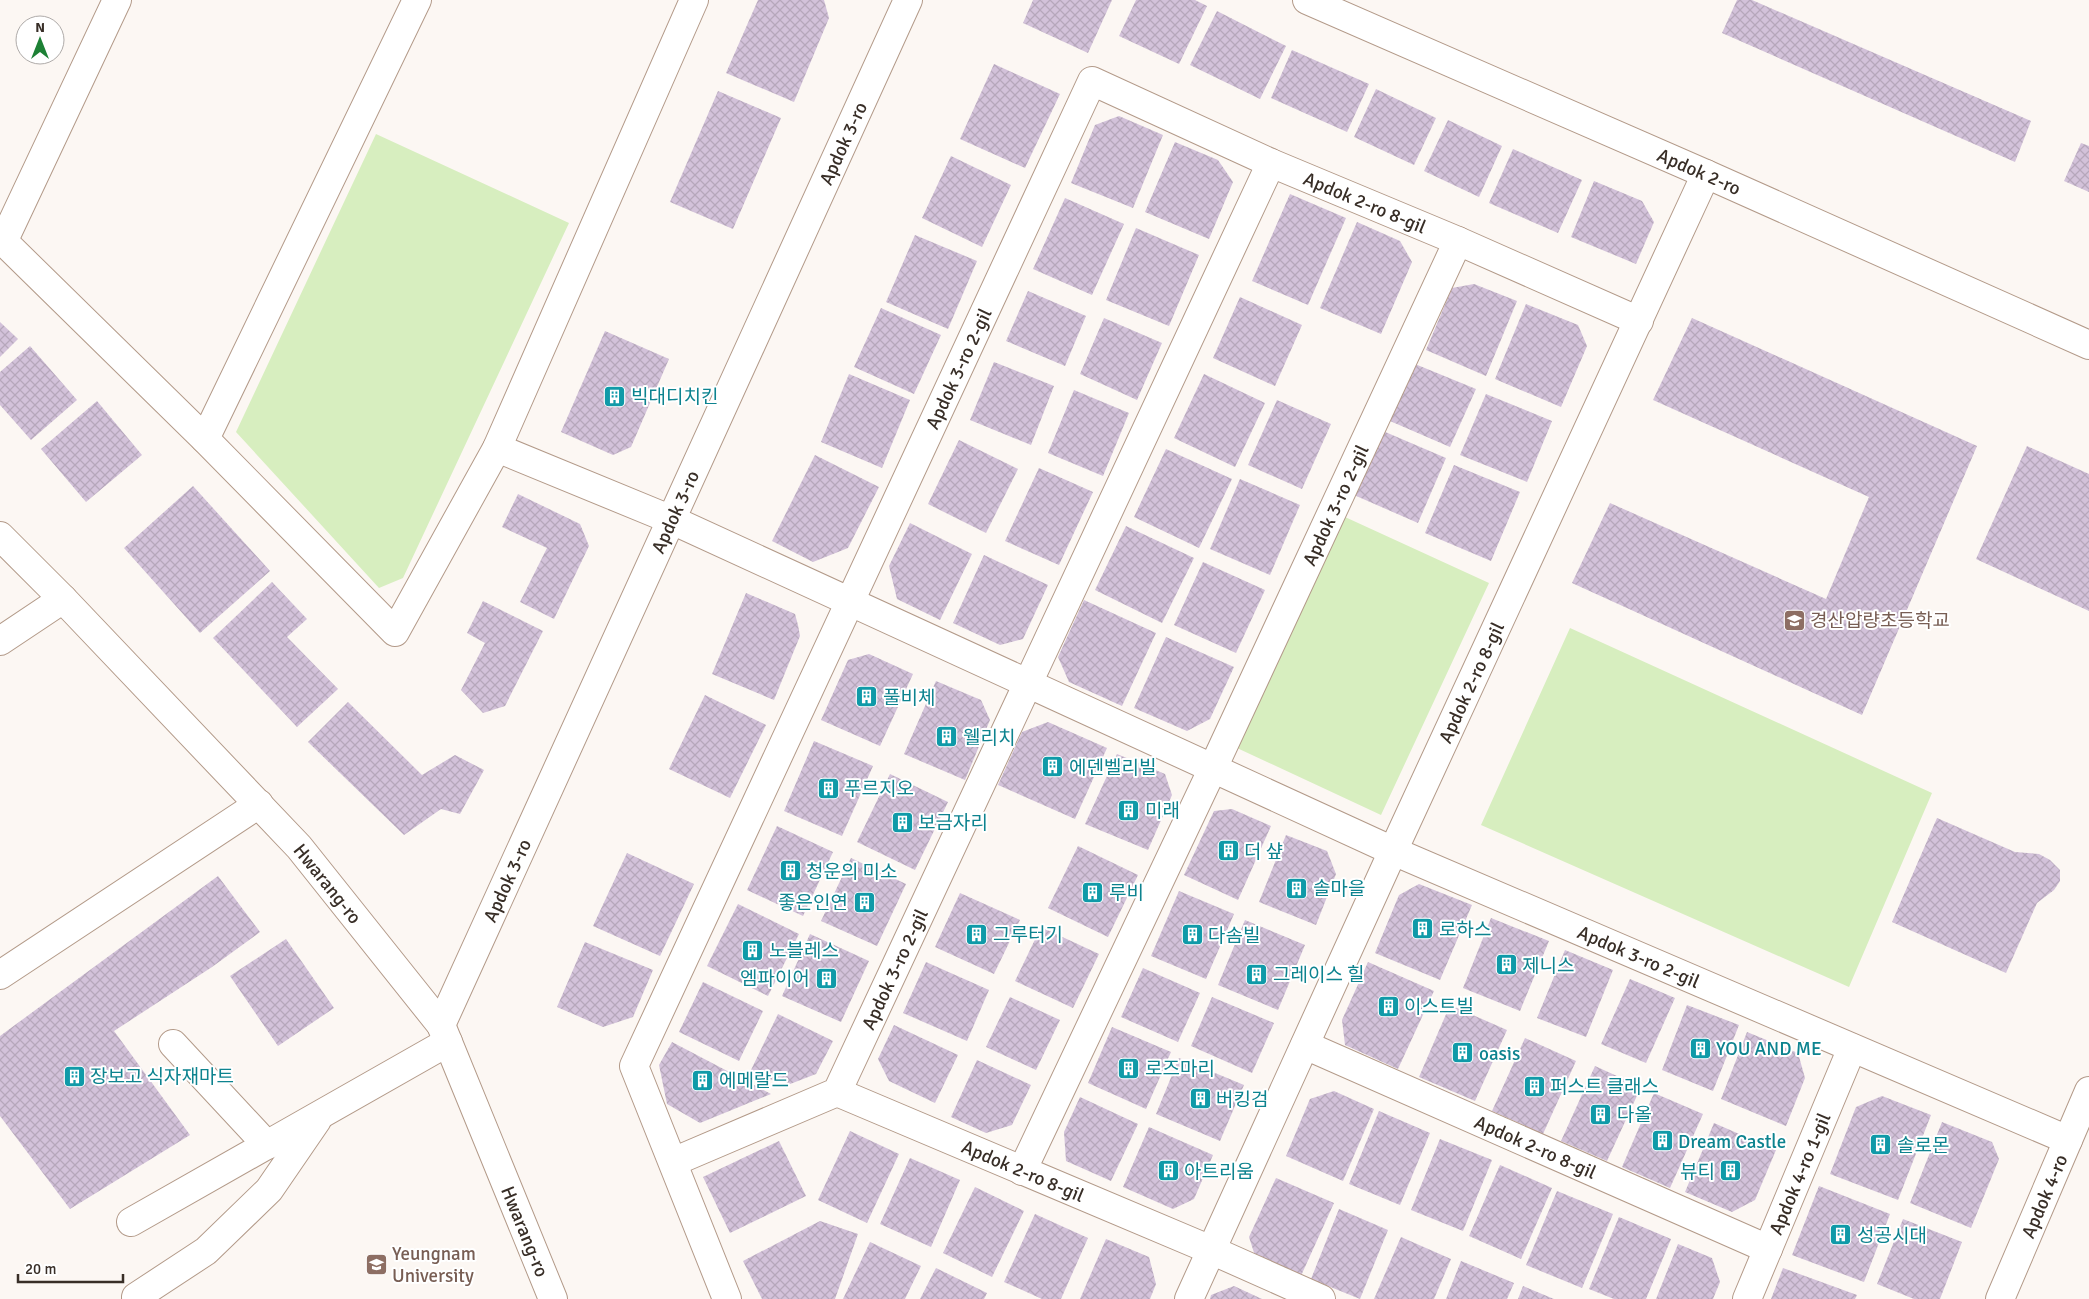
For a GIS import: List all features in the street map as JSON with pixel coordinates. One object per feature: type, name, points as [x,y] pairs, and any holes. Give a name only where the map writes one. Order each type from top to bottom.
[{"type":"street","points":[[117,0],[2,240],[395,632],[497,448],[694,0]]},
{"type":"street","points":[[204,440],[416,0]]},
{"type":"street","name":"Apdok 3-ro","points":[[445,1034],[672,520],[908,0]]},
{"type":"street","name":"Apdok 2-ro","points":[[1307,0],[1706,174],[2089,345]]},
{"type":"street","name":"Apdok 3-ro 2-gil","points":[[673,1162],[634,1066],[1092,81]]},
{"type":"street","name":"Apdok 2-ro 8-gil","points":[[1092,81],[1271,163],[1458,241],[1639,321]]},
{"type":"street","name":"Apdok 3-ro 2-gil","points":[[836,1092],[1271,163]]},
{"type":"street","name":"Apdok 2-ro 8-gil","points":[[1189,1299],[1393,851],[1706,174]]},
{"type":"street","name":"Apdok 3-ro 2-gil","points":[[1022,1171],[1213,768],[1458,241]]},
{"type":"street","name":"Apdok 3-ro 2-gil","points":[[497,448],[672,520],[1393,851],[2068,1140]]},
{"type":"street","name":"Hwarang-ro","points":[[0,536],[63,599],[299,847],[445,1034],[552,1299]]},
{"type":"street","points":[[0,641],[63,599]]},
{"type":"street","points":[[0,975],[259,804]]},
{"type":"street","points":[[131,1222],[321,1114],[445,1034]]},
{"type":"street","points":[[173,1044],[268,1145]]},
{"type":"street","name":"Apdok 2-ro 8-gil","points":[[1305,1045],[1768,1249]]},
{"type":"street","name":"Apdok 4-ro 1-gil","points":[[1747,1299],[1852,1048]]},
{"type":"street","points":[[727,1299],[673,1162],[836,1092]]},
{"type":"street","name":"Apdok 2-ro 8-gil","points":[[836,1092],[1211,1250],[1321,1299]]},
{"type":"street","name":"Apdok 4-ro","points":[[2000,1299],[2089,1092]]},
{"type":"street","points":[[136,1297],[206,1251],[269,1190],[321,1114]]},
{"type":"green space","points":[[376,134],[569,223],[403,578],[379,588],[236,432]]},
{"type":"green space","points":[[1345,517],[1489,583],[1381,815],[1237,748]]},
{"type":"green space","points":[[1570,628],[1932,793],[1849,987],[1481,825]]},
{"type":"building","points":[[758,0],[824,0],[829,18],[794,102],[726,73]]},
{"type":"building","points":[[1033,0],[1112,0],[1088,53],[1023,23]]},
{"type":"building","points":[[1136,0],[1195,0],[1207,6],[1179,64],[1119,36]]},
{"type":"building","points":[[1737,0],[1752,0],[2031,121],[2015,162],[1722,33]]},
{"type":"building","points":[[1217,11],[1286,46],[1260,99],[1190,65]]},
{"type":"building","points":[[1292,50],[1369,84],[1347,132],[1271,98]]},
{"type":"building","points":[[994,64],[1060,94],[1025,168],[960,139]]},
{"type":"building","points":[[1376,89],[1436,118],[1414,165],[1354,137]]},
{"type":"building","points":[[718,91],[781,118],[733,229],[670,202]]},
{"type":"building","points":[[1119,116],[1163,135],[1133,208],[1071,183],[1095,125]]},
{"type":"building","points":[[1448,120],[1502,146],[1479,197],[1424,171]]},
{"type":"building","points":[[1175,142],[1218,160],[1233,182],[1209,239],[1145,212]]},
{"type":"building","points":[[2081,143],[2089,146],[2089,192],[2064,181]]},
{"type":"building","points":[[1513,149],[1582,180],[1558,233],[1489,203]]},
{"type":"building","points":[[951,156],[1011,185],[982,247],[922,218]]},
{"type":"building","points":[[1594,181],[1642,201],[1654,222],[1636,264],[1571,237]]},
{"type":"building","points":[[1290,194],[1346,218],[1308,305],[1252,281]]},
{"type":"building","points":[[1065,198],[1124,224],[1092,295],[1033,269]]},
{"type":"building","points":[[1357,222],[1400,241],[1412,262],[1381,334],[1320,308]]},
{"type":"building","points":[[1136,228],[1199,255],[1169,326],[1106,300]]},
{"type":"building","points":[[915,235],[977,261],[948,329],[886,302]]},
{"type":"building","points":[[1474,284],[1517,301],[1486,376],[1426,350],[1452,288]]},
{"type":"building","points":[[1028,291],[1086,316],[1065,366],[1006,341]]},
{"type":"building","points":[[1240,297],[1302,325],[1275,386],[1213,358]]},
{"type":"building","points":[[1526,304],[1578,325],[1587,346],[1561,407],[1495,379]]},
{"type":"building","points":[[881,308],[941,335],[914,394],[854,367]]},
{"type":"building","points":[[1104,318],[1162,343],[1137,400],[1080,374]]},
{"type":"building","points":[[1692,318],[1977,446],[1862,715],[1572,583],[1610,503],[1826,599],[1869,497],[1653,400]]},
{"type":"building","points":[[0,322],[18,339],[0,357]]},
{"type":"building","name":"빅대디치킨","points":[[605,331],[669,359],[631,447],[613,455],[561,432]]},
{"type":"building","points":[[30,346],[77,400],[31,440],[0,405],[0,372]]},
{"type":"building","points":[[994,362],[1054,386],[1031,445],[970,420]]},
{"type":"building","points":[[1415,364],[1476,389],[1450,447],[1390,421]]},
{"type":"building","points":[[849,374],[910,400],[882,468],[821,442]]},
{"type":"building","points":[[1204,374],[1265,403],[1235,467],[1174,438]]},
{"type":"building","points":[[1074,390],[1129,413],[1103,476],[1048,453]]},
{"type":"building","points":[[1486,394],[1552,421],[1527,482],[1460,455]]},
{"type":"building","points":[[1277,400],[1331,424],[1302,489],[1248,465]]},
{"type":"building","points":[[97,401],[142,455],[86,502],[41,449]]},
{"type":"building","points":[[1383,431],[1446,458],[1418,523],[1354,495]]},
{"type":"building","points":[[959,440],[1018,469],[986,533],[928,504]]},
{"type":"building","points":[[2027,446],[2089,474],[2089,611],[1976,559]]},
{"type":"building","points":[[1166,449],[1232,479],[1199,548],[1134,517]]},
{"type":"building","points":[[815,455],[879,487],[848,548],[813,562],[772,541]]},
{"type":"building","points":[[1454,465],[1520,492],[1491,561],[1425,533]]},
{"type":"building","points":[[1039,468],[1093,492],[1059,565],[1005,541]]},
{"type":"building","points":[[1240,479],[1300,505],[1270,575],[1210,549]]},
{"type":"building","points":[[193,486],[270,571],[200,633],[124,548]]},
{"type":"building","points":[[518,494],[580,524],[589,546],[554,619],[520,602],[547,548],[502,527]]},
{"type":"building","points":[[910,523],[972,554],[940,620],[897,599],[889,566]]},
{"type":"building","points":[[1126,526],[1194,558],[1162,623],[1095,590]]},
{"type":"building","points":[[984,555],[1048,585],[1023,639],[1000,645],[953,623]]},
{"type":"building","points":[[1203,562],[1265,590],[1236,653],[1174,625]]},
{"type":"building","points":[[272,582],[307,619],[287,637],[338,689],[297,727],[213,638]]},
{"type":"building","points":[[746,593],[795,614],[798,625],[800,636],[774,700],[712,674]]},
{"type":"building","points":[[1084,600],[1156,633],[1122,706],[1069,682],[1058,657]]},
{"type":"building","points":[[483,601],[543,631],[505,706],[483,713],[461,690],[485,643],[467,633]]},
{"type":"building","points":[[1166,637],[1234,667],[1210,719],[1187,731],[1134,708]]},
{"type":"building","name":"풀비체","points":[[869,654],[913,674],[880,746],[821,720],[848,660]]},
{"type":"building","name":"웰리치","points":[[936,681],[981,700],[990,720],[965,780],[904,754]]},
{"type":"building","points":[[705,695],[766,725],[730,798],[669,769]]},
{"type":"building","points":[[348,702],[422,775],[455,755],[484,770],[460,814],[441,809],[404,835],[308,742]]},
{"type":"building","name":"에덴벨리빌","points":[[1048,722],[1107,748],[1075,819],[998,785],[1022,732]]},
{"type":"building","name":"푸르지오","points":[[814,741],[873,766],[842,836],[784,811]]},
{"type":"building","name":"미래","points":[[1117,754],[1165,774],[1172,795],[1148,850],[1085,824]]},
{"type":"building","name":"보금자리","points":[[890,774],[948,802],[915,870],[857,842]]},
{"type":"building","name":"더 샾","points":[[1232,809],[1271,826],[1238,900],[1184,875],[1214,811]]},
{"type":"building","points":[[1937,818],[2015,852],[2039,854],[2050,860],[2060,870],[2060,881],[2054,890],[2037,903],[2006,973],[1892,922]]},
{"type":"building","name":"청운의 미소","points":[[777,826],[833,852],[803,916],[747,890]]},
{"type":"building","name":"솔마을","points":[[1286,835],[1327,851],[1336,874],[1316,925],[1259,902]]},
{"type":"building","name":"루비","points":[[1078,846],[1138,875],[1108,937],[1048,908]]},
{"type":"building","points":[[627,853],[694,884],[660,956],[593,926]]},
{"type":"building","name":"좋은인연","points":[[851,858],[906,884],[877,946],[821,921]]},
{"type":"building","name":"장보고 식자재마트","points":[[218,876],[260,932],[212,967],[114,1031],[190,1135],[70,1209],[0,1116],[0,1036]]},
{"type":"building","name":"로하스","points":[[1419,884],[1472,905],[1440,980],[1375,953],[1399,895]]},
{"type":"building","name":"다솜빌","points":[[1179,891],[1234,914],[1206,979],[1151,956]]},
{"type":"building","name":"그루터기","points":[[960,893],[1020,920],[994,974],[935,947]]},
{"type":"building","name":"노블레스","points":[[738,904],[799,934],[768,996],[707,966]]},
{"type":"building","name":"제니스","points":[[1491,918],[1549,941],[1520,1011],[1463,988]]},
{"type":"building","name":"그레이스 힐","points":[[1245,920],[1305,945],[1278,1010],[1218,985]]},
{"type":"building","points":[[1041,927],[1099,954],[1073,1008],[1015,981]]},
{"type":"building","name":"엠파이어","points":[[810,934],[869,961],[841,1022],[782,996]]},
{"type":"building","points":[[286,939],[334,1008],[278,1046],[230,976]]},
{"type":"building","points":[[585,942],[653,970],[633,1017],[603,1027],[557,1007]]},
{"type":"building","points":[[1565,950],[1613,970],[1586,1037],[1537,1018]]},
{"type":"building","points":[[926,962],[989,990],[967,1041],[903,1013]]},
{"type":"building","name":"이스트빌","points":[[1368,962],[1434,991],[1398,1069],[1345,1045],[1342,1020]]},
{"type":"building","points":[[1143,968],[1200,993],[1178,1042],[1121,1017]]},
{"type":"building","points":[[1630,979],[1675,998],[1646,1063],[1601,1044]]},
{"type":"building","points":[[703,982],[763,1011],[739,1061],[679,1032]]},
{"type":"building","points":[[1010,997],[1060,1020],[1036,1070],[986,1047]]},
{"type":"building","points":[[1212,997],[1274,1023],[1252,1073],[1191,1046]]},
{"type":"building","name":"oasis","points":[[1450,1005],[1507,1030],[1475,1101],[1419,1077]]},
{"type":"building","name":"YOU AND ME","points":[[1687,1005],[1739,1025],[1713,1091],[1662,1070]]},
{"type":"building","points":[[778,1014],[833,1041],[816,1074],[785,1086],[751,1070]]},
{"type":"building","points":[[894,1025],[958,1055],[935,1103],[889,1081],[878,1059]]},
{"type":"building","name":"로즈마리","points":[[1112,1027],[1171,1052],[1146,1109],[1088,1083]]},
{"type":"building","points":[[1747,1032],[1798,1053],[1805,1078],[1786,1126],[1721,1099]]},
{"type":"building","name":"퍼스트 클래스","points":[[1525,1038],[1576,1061],[1543,1134],[1492,1111]]},
{"type":"building","name":"에메랄드","points":[[672,1042],[771,1094],[700,1123],[667,1104],[659,1065]]},
{"type":"building","name":"버킹검","points":[[1179,1058],[1244,1085],[1220,1141],[1156,1114]]},
{"type":"building","points":[[977,1060],[1031,1085],[1012,1125],[986,1133],[951,1117]]},
{"type":"building","name":"다올","points":[[1595,1066],[1641,1087],[1607,1161],[1561,1141]]},
{"type":"building","points":[[1334,1091],[1374,1109],[1343,1181],[1286,1156],[1310,1099]]},
{"type":"building","name":"Dream Castle","points":[[1654,1093],[1703,1114],[1670,1188],[1622,1167]]},
{"type":"building","name":"솔로몬","points":[[1882,1096],[1931,1115],[1898,1200],[1830,1174],[1856,1107]]},
{"type":"building","points":[[1080,1097],[1138,1124],[1111,1181],[1066,1161],[1064,1132]]},
{"type":"building","points":[[1379,1111],[1430,1133],[1400,1205],[1349,1184]]},
{"type":"building","points":[[1942,1122],[1992,1142],[1999,1159],[1971,1228],[1910,1203]]},
{"type":"building","name":"뷰티","points":[[1714,1123],[1776,1150],[1755,1200],[1732,1212],[1685,1192]]},
{"type":"building","name":"아트리움","points":[[1149,1127],[1213,1155],[1194,1199],[1173,1209],[1123,1187]]},
{"type":"building","points":[[850,1131],[899,1154],[867,1223],[818,1200]]},
{"type":"building","points":[[1440,1139],[1492,1160],[1463,1231],[1411,1210]]},
{"type":"building","points":[[779,1141],[806,1196],[730,1233],[703,1177]]},
{"type":"building","points":[[910,1158],[960,1180],[931,1247],[880,1224]]},
{"type":"building","points":[[1500,1165],[1552,1188],[1521,1259],[1469,1236]]},
{"type":"building","points":[[1276,1178],[1334,1203],[1300,1278],[1256,1259],[1249,1237]]},
{"type":"building","name":"성공시대","points":[[1819,1186],[1890,1214],[1864,1282],[1792,1255]]},
{"type":"building","points":[[975,1187],[1024,1211],[992,1277],[943,1253]]},
{"type":"building","points":[[1557,1191],[1613,1214],[1582,1288],[1526,1265]]},
{"type":"building","points":[[1339,1209],[1388,1230],[1360,1299],[1311,1279]]},
{"type":"building","points":[[1035,1214],[1088,1238],[1061,1299],[1042,1299],[1004,1282]]},
{"type":"building","points":[[1619,1217],[1671,1239],[1646,1299],[1614,1299],[1589,1289]]},
{"type":"building","points":[[1903,1219],[1962,1242],[1940,1299],[1914,1299],[1877,1284]]},
{"type":"building","points":[[820,1221],[858,1234],[835,1299],[762,1299],[743,1261]]},
{"type":"building","points":[[1401,1237],[1451,1259],[1434,1299],[1374,1299]]},
{"type":"building","points":[[1106,1239],[1149,1257],[1156,1284],[1150,1299],[1080,1299]]},
{"type":"building","points":[[870,1242],[921,1266],[905,1299],[843,1299]]},
{"type":"building","points":[[1678,1244],[1712,1258],[1720,1282],[1713,1299],[1656,1299]]},
{"type":"building","points":[[1461,1261],[1514,1283],[1507,1299],[1446,1299]]},
{"type":"building","points":[[936,1268],[987,1293],[984,1299],[920,1299]]},
{"type":"building","points":[[1783,1268],[1857,1295],[1855,1299],[1771,1299]]},
{"type":"building","points":[[1234,1286],[1262,1299],[1210,1299],[1211,1295]]},
{"type":"building","points":[[1523,1286],[1554,1299],[1518,1299]]},
{"type":"place","name":"빅대디치킨","points":[[615,396]]},
{"type":"place","name":"경산압량초등학교","points":[[1794,620]]},
{"type":"place","name":"풀비체","points":[[867,697]]},
{"type":"place","name":"웰리치","points":[[947,737]]},
{"type":"place","name":"에덴벨리빌","points":[[1053,767]]},
{"type":"place","name":"푸르지오","points":[[828,788]]},
{"type":"place","name":"미래","points":[[1129,810]]},
{"type":"place","name":"보금자리","points":[[902,822]]},
{"type":"place","name":"더 샾","points":[[1228,851]]},
{"type":"place","name":"청운의 미소","points":[[790,871]]},
{"type":"place","name":"솔마을","points":[[1297,888]]},
{"type":"place","name":"루비","points":[[1093,892]]},
{"type":"place","name":"좋은인연","points":[[864,902]]},
{"type":"place","name":"로하스","points":[[1423,929]]},
{"type":"place","name":"그루터기","points":[[977,934]]},
{"type":"place","name":"다솜빌","points":[[1192,935]]},
{"type":"place","name":"노블레스","points":[[753,950]]},
{"type":"place","name":"제니스","points":[[1506,965]]},
{"type":"place","name":"그레이스 힐","points":[[1257,974]]},
{"type":"place","name":"엠파이어","points":[[826,978]]},
{"type":"place","name":"이스트빌","points":[[1388,1006]]},
{"type":"place","name":"YOU AND ME","points":[[1700,1048]]},
{"type":"place","name":"oasis","points":[[1463,1053]]},
{"type":"place","name":"로즈마리","points":[[1129,1068]]},
{"type":"place","name":"장보고 식자재마트","points":[[74,1076]]},
{"type":"place","name":"에메랄드","points":[[703,1080]]},
{"type":"place","name":"퍼스트 클래스","points":[[1534,1086]]},
{"type":"place","name":"버킹검","points":[[1200,1099]]},
{"type":"place","name":"다올","points":[[1601,1114]]},
{"type":"place","name":"Dream Castle","points":[[1662,1141]]},
{"type":"place","name":"솔로몬","points":[[1881,1145]]},
{"type":"place","name":"아트리움","points":[[1168,1171]]},
{"type":"place","name":"뷰티","points":[[1731,1171]]},
{"type":"place","name":"성공시대","points":[[1841,1235]]},
{"type":"place","name":"Yeungnam University","points":[[376,1264]]}]
